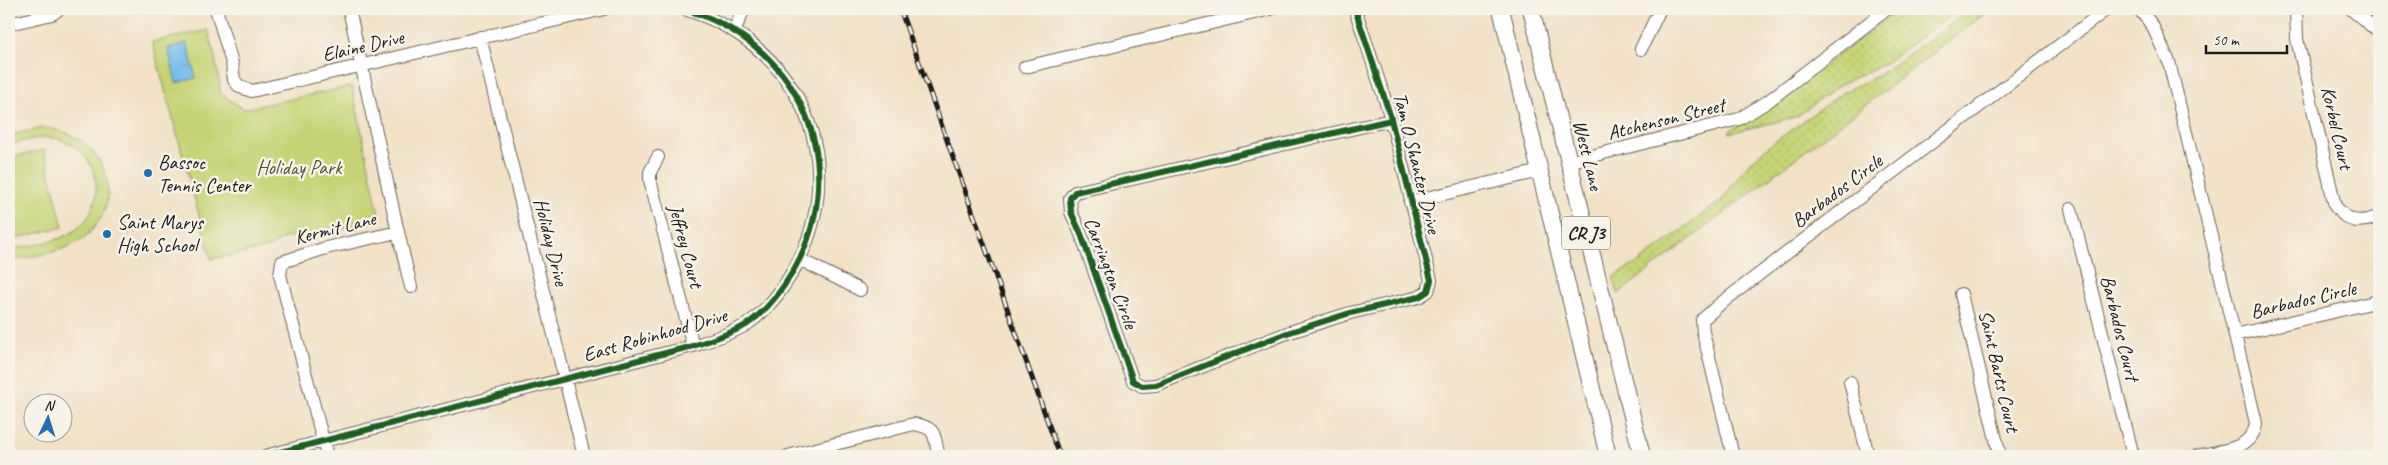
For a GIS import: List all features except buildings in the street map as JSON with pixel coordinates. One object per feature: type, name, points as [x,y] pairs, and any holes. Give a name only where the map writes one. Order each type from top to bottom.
[{"type":"main road","name":"CR J3","points":[[1501,9],[1608,456]]},
{"type":"main road","name":"West Lane","points":[[1531,9],[1642,456]]},
{"type":"street","points":[[9,24],[52,14],[59,9]]},
{"type":"street","name":"Elaine Drive","points":[[216,9],[232,63],[234,80],[240,87],[247,90],[263,90],[271,86],[604,9]]},
{"type":"street","name":"Kermit Lane","points":[[327,456],[280,275],[282,262],[326,248],[398,232],[349,9]]},
{"type":"street","points":[[684,9],[712,18],[734,31],[744,9]]},
{"type":"street","points":[[1024,67],[1213,15],[1271,9]]},
{"type":"street","name":"Tam O Shanter Drive","points":[[1355,9],[1391,120],[1431,280],[1431,286],[1424,295]]},
{"type":"street","points":[[1641,49],[1660,9]]},
{"type":"street","name":"Atchenson Street","points":[[1568,162],[1739,119],[1767,102],[1887,9]]},
{"type":"street","name":"Barbados Circle","points":[[1733,456],[1703,332],[1702,320],[1720,304],[2107,9]]},
{"type":"street","name":"Barbados Circle","points":[[2139,9],[2152,25],[2169,62],[2254,411],[2254,434],[2248,441],[2236,447],[2196,456]]},
{"type":"street","name":"Korbel Court","points":[[2296,9],[2297,39],[2335,206],[2343,216],[2352,221],[2364,222],[2379,218]]},
{"type":"street","points":[[2351,9],[2379,32]]},
{"type":"street","name":"East Robinhood Drive","points":[[265,456],[693,346],[745,325],[758,315],[778,296],[790,280],[809,239],[818,195],[817,162],[810,125],[796,94],[777,66],[754,44],[734,31]]},
{"type":"street","name":"Holiday Drive","points":[[480,38],[584,456]]},
{"type":"street","name":"Carrington Circle","points":[[1391,120],[1078,190],[1070,198],[1069,204],[1130,376],[1133,381],[1142,386],[1156,385],[1294,331],[1350,313],[1424,295]]},
{"type":"street","name":"Jeffrey Court","points":[[658,157],[650,172],[650,180],[693,346]]},
{"type":"street","points":[[1410,202],[1540,171]]},
{"type":"street","name":"Barbados Court","points":[[2071,209],[2133,456]]},
{"type":"street","points":[[398,232],[411,287]]},
{"type":"street","points":[[799,259],[860,290]]},
{"type":"street","name":"Saint Barts Court","points":[[1961,294],[2000,456]]},
{"type":"street","name":"Barbados Circle","points":[[2235,335],[2379,301]]},
{"type":"street","points":[[1850,382],[1868,456]]},
{"type":"street","points":[[788,456],[914,424],[927,427],[936,437],[939,456]]},
{"type":"green space","points":[[1899,9],[1960,9],[1882,65],[1841,84],[1796,117],[1730,133],[1729,131],[1773,105]]},
{"type":"green space","points":[[1972,9],[1991,9],[1618,294],[1613,277],[1639,262],[1722,200],[1747,165],[1766,148],[1843,92],[1879,75]]},
{"type":"green space","name":"Holiday Park","points":[[208,30],[221,94],[244,109],[352,86],[379,215],[372,223],[284,238],[269,248],[211,259],[152,42]]},
{"type":"green space","points":[[42,128],[62,131],[79,139],[92,151],[102,166],[107,183],[107,200],[101,218],[88,234],[80,240],[51,252],[9,261],[9,250],[51,241],[74,231],[85,221],[96,195],[96,181],[92,168],[85,156],[74,147],[55,138],[35,139],[9,145],[9,135]]},
{"type":"green space","points":[[44,150],[63,227],[9,240],[9,158]]},
{"type":"water","points":[[187,43],[196,78],[176,83],[168,48]]},
{"type":"railway","points":[[900,9],[1060,456]]},
{"type":"cycle path","points":[[265,456],[693,346],[746,325],[771,303],[790,277],[800,258],[814,218],[818,179],[814,141],[802,106],[782,74],[755,46],[722,25],[684,9]]},
{"type":"cycle path","points":[[1355,9],[1390,115],[1431,280],[1428,291],[1419,297],[1350,313],[1287,333],[1156,385],[1142,386],[1133,381],[1081,234],[1071,212],[1070,198],[1075,192],[1391,120]]},
{"type":"place","name":"Bassoc Tennis Center","points":[[148,173]]},
{"type":"place","name":"Saint Marys High School","points":[[107,234]]}]
